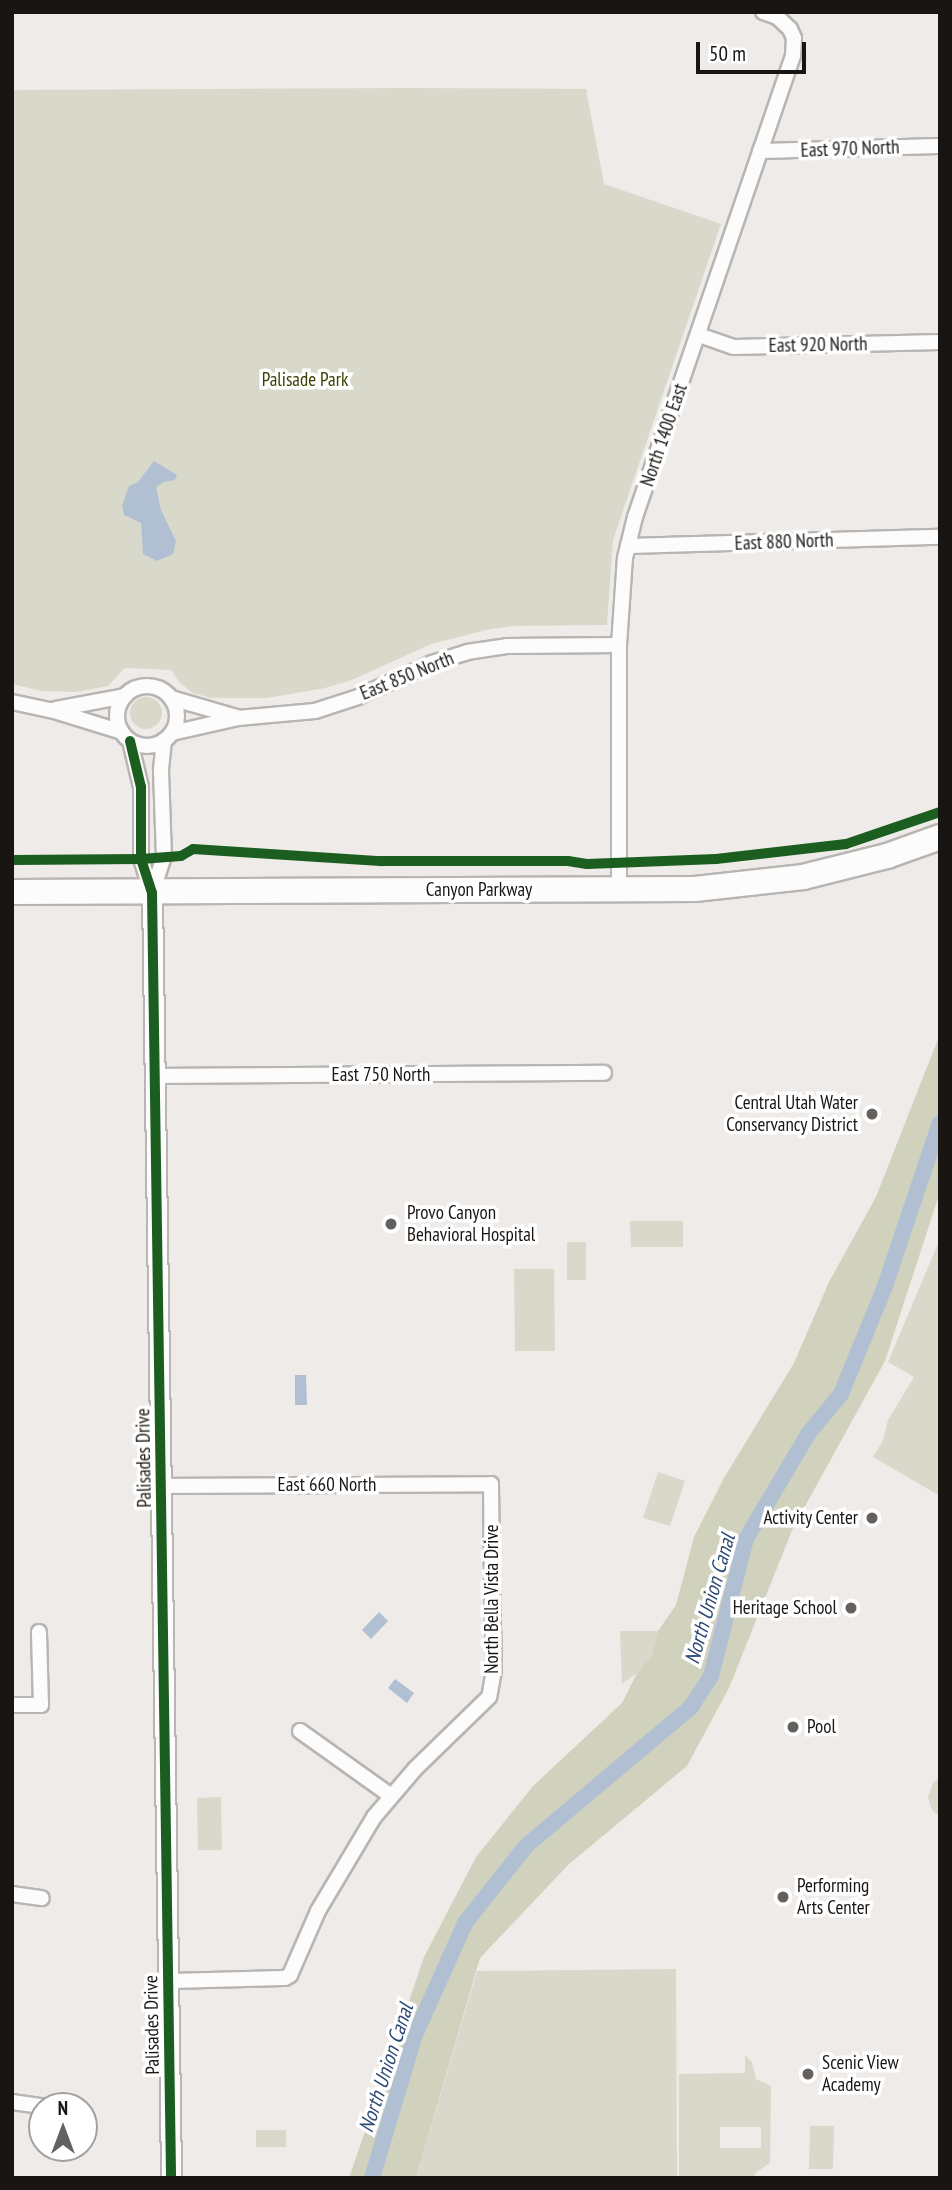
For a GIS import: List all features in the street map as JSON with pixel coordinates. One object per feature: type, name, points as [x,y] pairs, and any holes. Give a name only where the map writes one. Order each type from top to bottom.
[{"type":"highway","name":"Canyon Parkway","points":[[12,892],[695,890],[765,883],[856,864],[940,837]]},
{"type":"street","name":"North 1400 East","points":[[619,889],[619,645],[628,546],[635,517],[795,47],[794,38],[783,22],[763,12]]},
{"type":"street","name":"East 970 North","points":[[760,151],[940,146]]},
{"type":"street","name":"East 920 North","points":[[699,335],[734,347],[940,342]]},
{"type":"street","name":"East 880 North","points":[[628,546],[940,537]]},
{"type":"street","name":"East 850 North","points":[[168,736],[238,718],[315,711],[358,696],[432,663],[467,652],[506,646],[619,645]]},
{"type":"street","points":[[12,702],[51,710],[147,746],[168,736],[177,715],[171,698],[163,691],[143,687],[125,696],[51,710]]},
{"type":"street","points":[[125,696],[117,713],[126,737]]},
{"type":"street","name":"East 850 North","points":[[171,698],[238,718]]},
{"type":"street","name":"Palisades Drive","points":[[152,893],[164,857],[161,769],[168,736]]},
{"type":"street","name":"Palisades Drive","points":[[126,737],[141,787],[141,859],[152,893],[157,1076],[171,2178]]},
{"type":"street","name":"East 750 North","points":[[157,1076],[604,1073]]},
{"type":"street","name":"East 660 North","points":[[162,1486],[491,1485]]},
{"type":"street","name":"North Bella Vista Drive","points":[[169,1981],[285,1978],[297,1964],[314,1918],[360,1837],[391,1796],[489,1698],[494,1670],[491,1485]]},
{"type":"street","points":[[12,1705],[41,1705],[39,1632]]},
{"type":"street","points":[[300,1731],[391,1796]]},
{"type":"street","points":[[12,1894],[42,1899]]},
{"type":"green space","name":"Palisade Park","points":[[586,89],[604,184],[721,224],[613,540],[607,625],[512,626],[486,630],[431,644],[352,680],[325,688],[267,698],[211,698],[193,693],[180,683],[171,670],[125,668],[108,686],[76,692],[42,691],[12,684],[12,90]]},
{"type":"green space","points":[[146,697],[157,702],[162,713],[157,724],[146,729],[135,724],[130,713],[135,702]]},
{"type":"green space","points":[[940,1034],[940,1192],[885,1361],[793,1528],[729,1688],[687,1766],[568,1865],[480,1958],[416,2178],[349,2178],[424,1957],[476,1857],[533,1786],[622,1703],[637,1673],[652,1655],[658,1631],[676,1605],[694,1537],[724,1478],[794,1363],[829,1282],[876,1197]]},
{"type":"green space","points":[[630,1221],[683,1221],[683,1247],[631,1247]]},
{"type":"green space","points":[[940,1239],[940,1496],[873,1457],[883,1440],[888,1420],[914,1377],[888,1362]]},
{"type":"green space","points":[[567,1242],[586,1242],[586,1280],[567,1280]]},
{"type":"green space","points":[[514,1269],[554,1269],[555,1351],[515,1351]]},
{"type":"green space","points":[[658,1472],[685,1481],[670,1526],[643,1518]]},
{"type":"green space","points":[[620,1631],[658,1631],[652,1655],[637,1673],[622,1684]]},
{"type":"green space","points":[[940,1777],[940,1817],[932,1810],[928,1797],[933,1783]]},
{"type":"green space","points":[[221,1797],[222,1850],[198,1850],[197,1798]]},
{"type":"green space","points":[[676,1969],[677,2178],[416,2178],[477,1971]]},
{"type":"green space","points":[[745,2055],[752,2062],[756,2079],[771,2086],[770,2163],[755,2173],[755,2178],[679,2178],[679,2074],[745,2073]],"holes":[[[720,2127],[761,2127],[761,2148],[720,2148]]]},
{"type":"green space","points":[[810,2126],[834,2126],[833,2169],[809,2169]]},
{"type":"green space","points":[[256,2130],[286,2130],[286,2147],[256,2147]]},
{"type":"water","points":[[154,461],[177,475],[175,480],[156,487],[161,510],[176,541],[173,554],[157,561],[143,554],[141,523],[124,515],[122,506],[129,486],[138,482]]},
{"type":"water","points":[[295,1375],[306,1375],[307,1405],[295,1405]]},
{"type":"water","points":[[379,1612],[388,1621],[371,1639],[362,1630]]},
{"type":"water","points":[[395,1679],[414,1693],[407,1703],[388,1688]]},
{"type":"waterway","name":"North Union Canal","points":[[372,2178],[415,2035],[465,1923],[526,1846],[691,1707],[711,1676],[746,1539],[808,1434],[841,1394],[885,1286],[940,1123]]},
{"type":"cycle path","points":[[130,741],[141,787],[141,859],[152,893],[171,2178]]},
{"type":"cycle path","points":[[12,860],[141,859],[181,856],[193,849],[381,861],[568,861],[587,864],[716,859],[846,844],[940,812]]},
{"type":"place","name":"Central Utah Water Conservancy District","points":[[872,1114]]},
{"type":"place","name":"Provo Canyon Behavioral Hospital","points":[[391,1224]]},
{"type":"place","name":"Activity Center","points":[[872,1518]]},
{"type":"place","name":"Heritage School","points":[[851,1608]]},
{"type":"place","name":"Pool","points":[[793,1727]]},
{"type":"place","name":"Performing Arts Center","points":[[783,1897]]},
{"type":"place","name":"Scenic View Academy","points":[[808,2074]]}]
